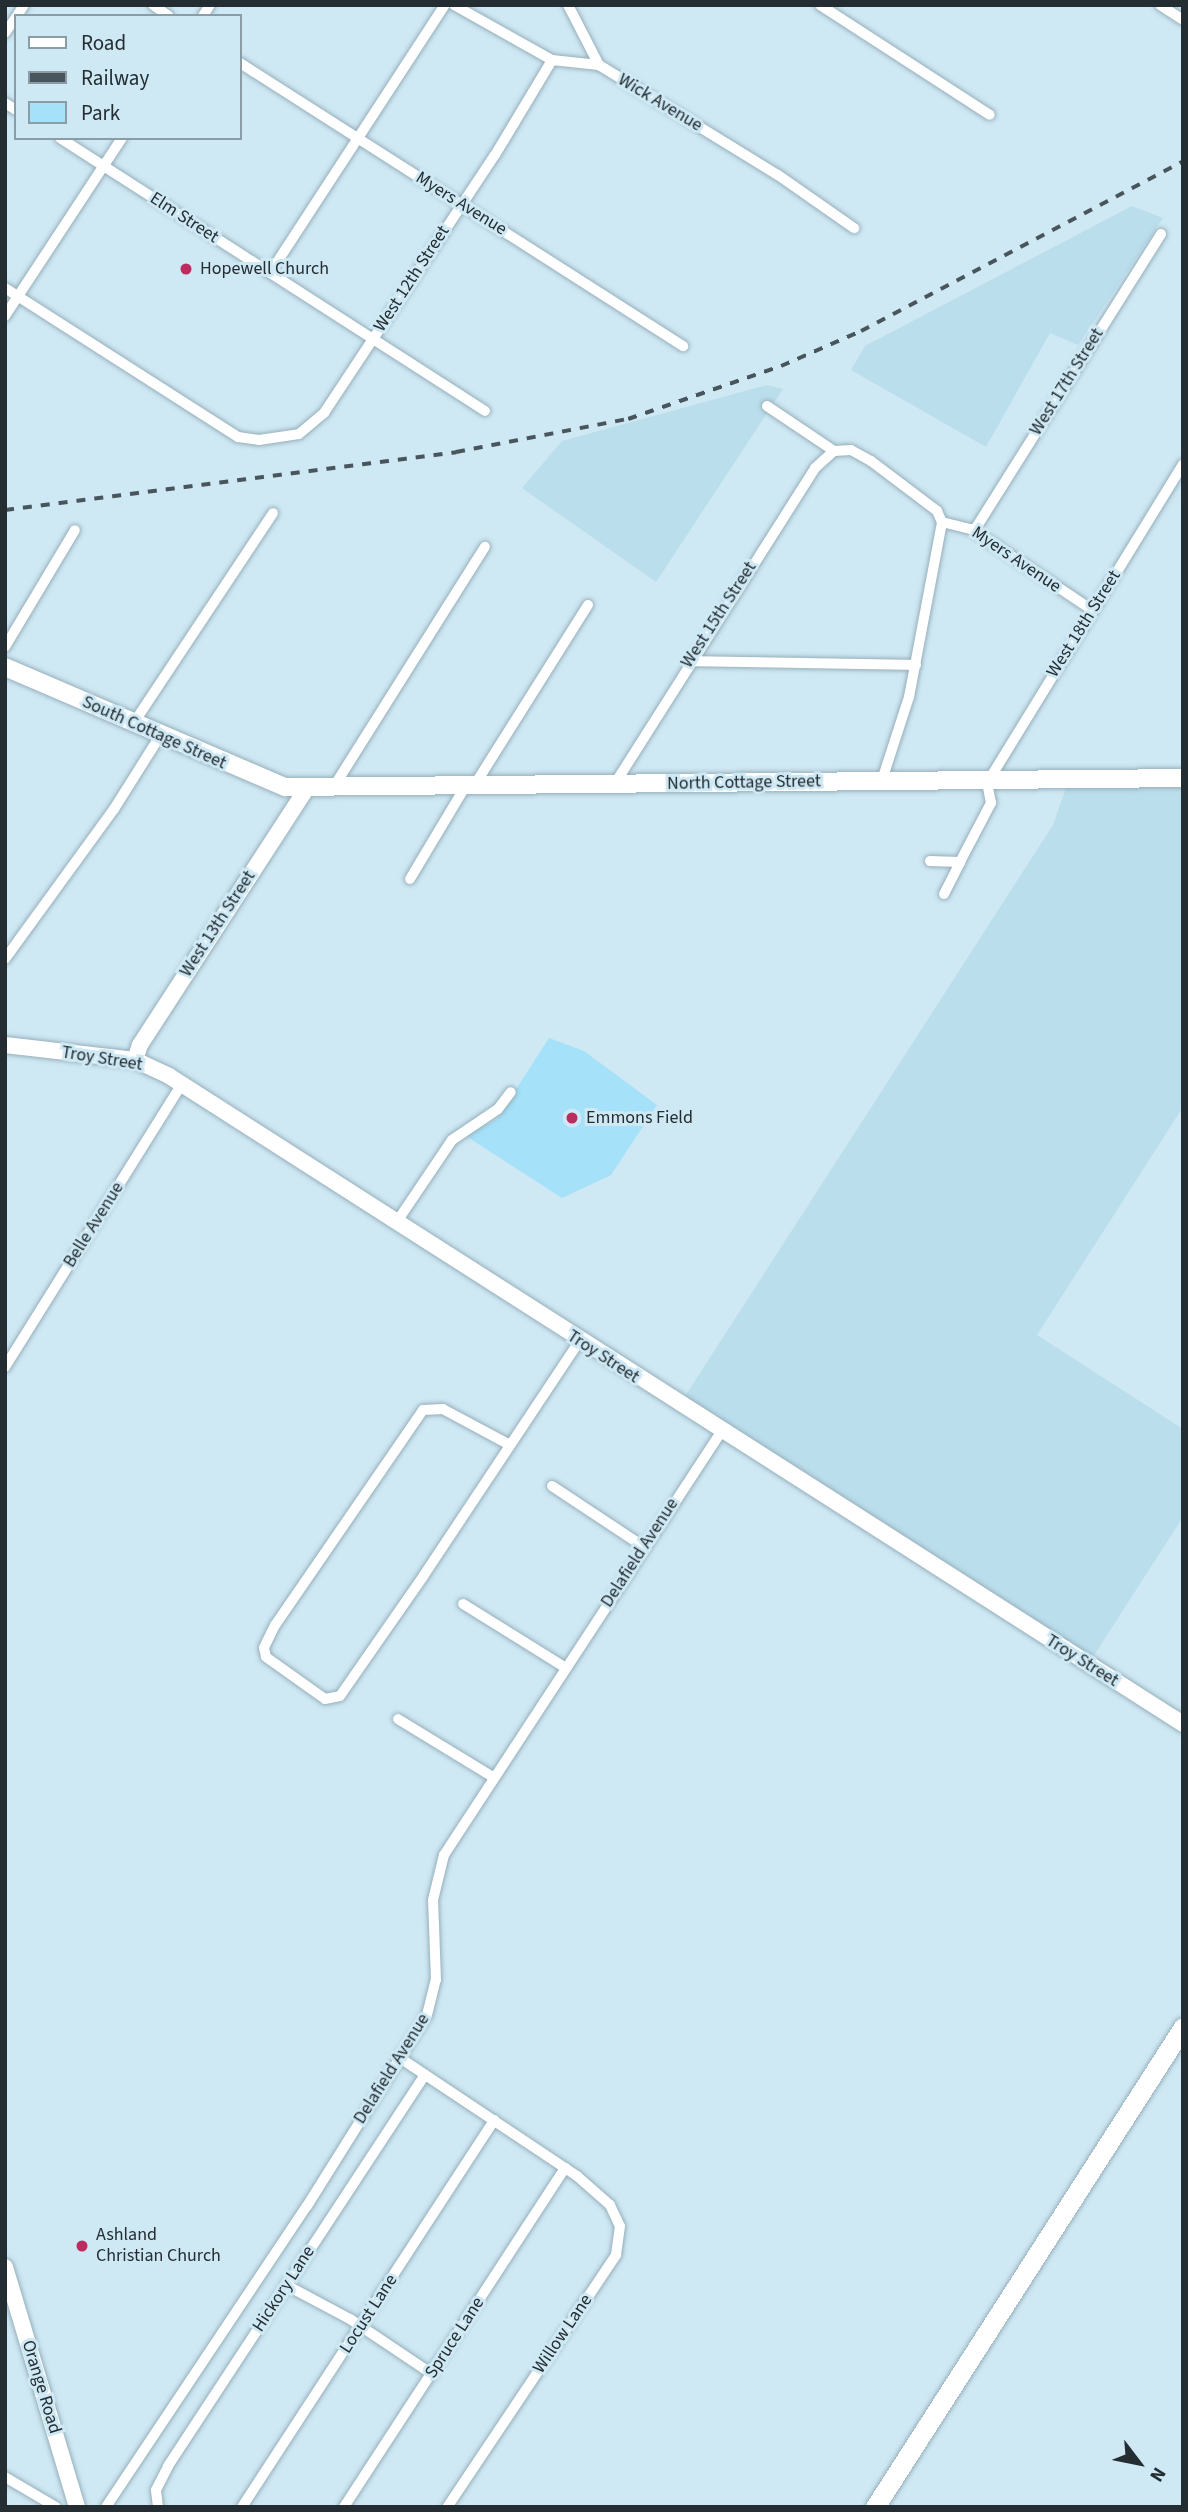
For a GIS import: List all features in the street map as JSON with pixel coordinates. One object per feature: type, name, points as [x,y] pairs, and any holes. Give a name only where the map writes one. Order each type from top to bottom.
[{"type":"highway","points":[[875,2507],[1183,2027]]},
{"type":"main road","name":"South Cottage Street","points":[[5,667],[270,783],[306,789]]},
{"type":"main road","name":"North Cottage Street","points":[[306,789],[882,780],[987,783],[1183,778]]},
{"type":"main road","name":"West 13th Street","points":[[135,1060],[140,1045],[306,789]]},
{"type":"main road","name":"Troy Street","points":[[5,1045],[135,1060],[182,1084],[579,1342],[1183,1724]]},
{"type":"main road","name":"Orange Road","points":[[5,2267],[77,2507]]},
{"type":"street","points":[[270,273],[445,5]]},
{"type":"street","name":"Wick Avenue","points":[[454,5],[552,60],[598,65],[778,175],[854,228]]},
{"type":"street","points":[[568,5],[598,65]]},
{"type":"street","points":[[820,5],[990,114]]},
{"type":"street","points":[[1160,5],[1183,20]]},
{"type":"street","name":"West 12th Street","points":[[19,296],[233,434],[259,440],[306,431],[324,413],[552,60]]},
{"type":"street","name":"Myers Avenue","points":[[242,63],[682,346]]},
{"type":"street","name":"Elm Street","points":[[63,140],[485,411]]},
{"type":"street","points":[[5,316],[121,140]]},
{"type":"street","name":"West 17th Street","points":[[974,531],[1161,234]]},
{"type":"street","points":[[5,288],[19,296]]},
{"type":"street","points":[[767,407],[834,451],[851,450],[871,461],[937,511],[942,522],[916,665],[882,780]]},
{"type":"street","name":"West 15th Street","points":[[614,785],[689,661],[816,468],[834,451]]},
{"type":"street","name":"West 18th Street","points":[[987,783],[1091,610],[1183,466]]},
{"type":"street","points":[[132,724],[273,513]]},
{"type":"street","name":"Myers Avenue","points":[[942,522],[974,531],[1091,610]]},
{"type":"street","points":[[5,647],[75,530]]},
{"type":"street","points":[[331,789],[485,547]]},
{"type":"street","points":[[410,878],[588,605]]},
{"type":"street","points":[[689,661],[916,665]]},
{"type":"street","points":[[5,958],[114,809],[160,736]]},
{"type":"street","points":[[944,894],[991,803],[987,783]]},
{"type":"street","points":[[930,861],[961,862]]},
{"type":"street","name":"Belle Avenue","points":[[5,1367],[182,1084]]},
{"type":"street","points":[[396,1223],[452,1140],[498,1109],[511,1092]]},
{"type":"street","points":[[510,1445],[443,1409],[423,1410],[275,1625],[264,1648],[266,1657],[325,1699],[337,1699],[510,1445],[579,1342]]},
{"type":"street","name":"Delafield Avenue","points":[[106,2507],[400,2058],[433,1998],[436,1876],[448,1847],[721,1432]]},
{"type":"street","points":[[552,1486],[644,1547]]},
{"type":"street","points":[[463,1604],[566,1668]]},
{"type":"street","points":[[398,1719],[493,1777]]},
{"type":"street","name":"Willow Lane","points":[[400,2058],[565,2168],[614,2211],[621,2243],[447,2507]]},
{"type":"street","name":"Hickory Lane","points":[[158,2507],[156,2490],[168,2466],[424,2076]]},
{"type":"street","name":"Locust Lane","points":[[242,2507],[494,2120]]},
{"type":"street","name":"Spruce Lane","points":[[344,2507],[565,2168]]},
{"type":"street","points":[[286,2286],[361,2326],[432,2374]]},
{"type":"street","points":[[5,2477],[56,2507]]},
{"type":"shaded area","points":[[1132,206],[1163,218],[1078,345],[1050,333],[986,447],[851,370],[865,346]]},
{"type":"shaded area","points":[[767,385],[783,389],[656,582],[522,488],[562,441]]},
{"type":"shaded area","points":[[1067,785],[1183,785],[1183,1107],[1037,1335],[1183,1429],[1183,1517],[1091,1660],[682,1401],[1053,825]]},
{"type":"green space","name":"Emmons Field","points":[[549,1038],[584,1051],[657,1105],[611,1175],[562,1198],[466,1136],[497,1119]]},
{"type":"railway","points":[[5,510],[456,452],[628,419],[781,366],[861,331],[1183,161]]},
{"type":"place","name":"Hopewell Church","points":[[186,269]]},
{"type":"place","name":"Emmons Field","points":[[572,1118]]},
{"type":"place","name":"Ashland Christian Church","points":[[82,2246]]}]
